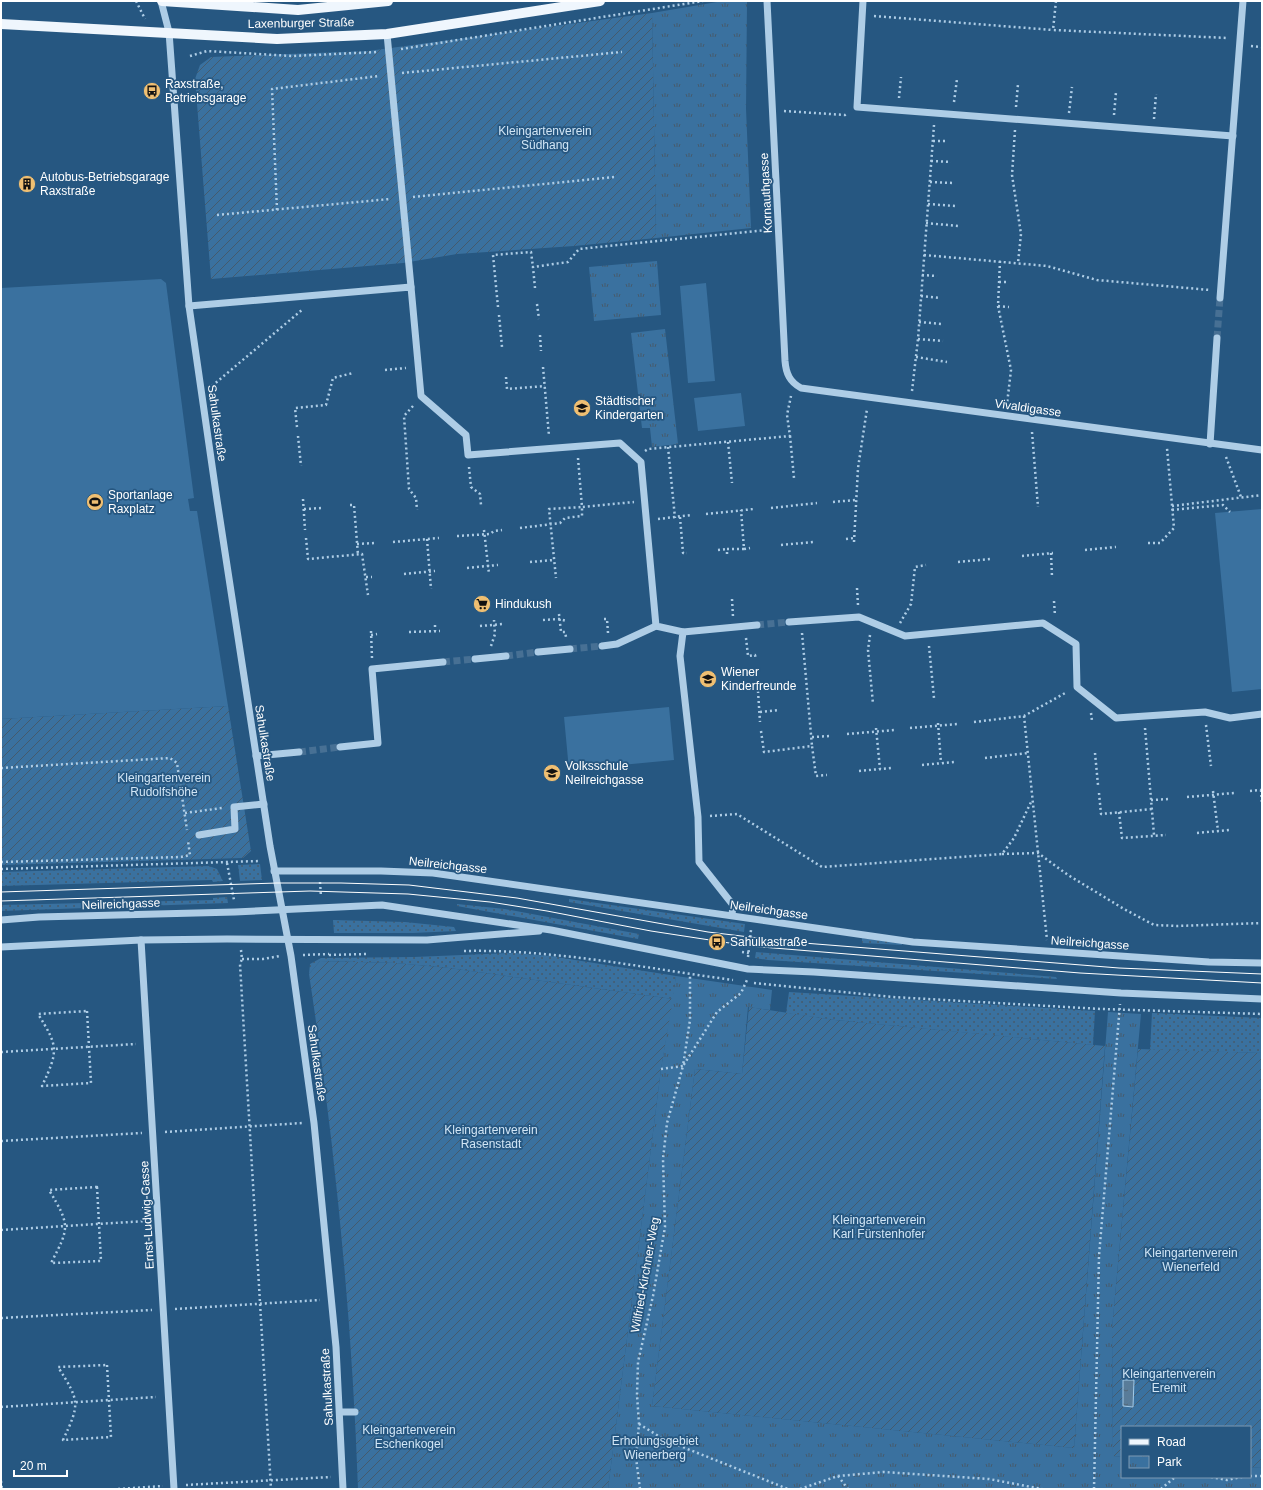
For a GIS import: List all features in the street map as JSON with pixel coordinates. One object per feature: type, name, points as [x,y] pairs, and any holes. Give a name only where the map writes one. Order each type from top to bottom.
[{"type":"main road","name":"Laxenburger Straße","points":[[161,1],[298,10],[388,1]]},
{"type":"main road","name":"Laxenburger Straße","points":[[1,24],[277,39],[387,34],[600,1]]},
{"type":"street","name":"Sahulkastraße","points":[[161,1],[169,32],[189,306],[256,756],[274,871],[288,939],[314,1123],[332,1300],[340,1412],[343,1489]]},
{"type":"street","name":"Kornauthgasse","points":[[767,1],[786,368],[793,383]]},
{"type":"street","points":[[863,1],[857,107],[1233,136]]},
{"type":"street","points":[[1220,294],[1244,1]]},
{"type":"street","points":[[387,34],[421,396],[466,435],[468,455],[550,447],[620,443],[641,462],[656,626]]},
{"type":"street","points":[[189,306],[410,287]]},
{"type":"street","points":[[1210,444],[1217,338]]},
{"type":"street","name":"Vivaldigasse","points":[[793,383],[806,389],[868,398],[1262,450]]},
{"type":"street","points":[[790,622],[860,617],[905,636],[1043,623],[1076,644],[1077,687],[1116,718],[1205,712],[1230,718],[1262,714]]},
{"type":"street","points":[[605,646],[617,644],[656,626],[683,632],[757,625]]},
{"type":"street","points":[[683,632],[680,656],[698,817],[699,862],[733,905],[732,916]]},
{"type":"street","points":[[538,652],[570,649]]},
{"type":"street","points":[[475,659],[506,656]]},
{"type":"street","points":[[340,747],[378,743],[372,669],[443,662]]},
{"type":"street","points":[[256,756],[299,752]]},
{"type":"street","points":[[200,835],[235,829],[234,807],[264,804]]},
{"type":"street","name":"Neilreichgasse","points":[[274,871],[381,870],[433,872],[677,909],[913,942],[1209,962],[1262,963]]},
{"type":"street","name":"Neilreichgasse","points":[[1,920],[39,917],[236,912],[382,905],[551,930],[748,969],[822,972],[1121,993],[1262,999]]},
{"type":"street","name":"Neilreichgasse","points":[[1,947],[141,940],[240,938],[427,940],[551,930]]},
{"type":"street","name":"Ernst-Ludwig-Gasse","points":[[141,940],[174,1487]]},
{"type":"street","points":[[340,1412],[355,1412]]},
{"type":"path","points":[[1053,30],[1056,1]]},
{"type":"path","points":[[863,15],[1053,30],[1241,38]]},
{"type":"path","points":[[897,110],[901,77]]},
{"type":"path","points":[[953,114],[957,79]]},
{"type":"path","points":[[1018,84],[1012,175],[1021,234],[1018,263]]},
{"type":"path","points":[[1068,123],[1072,87]]},
{"type":"path","points":[[1113,126],[1116,92]]},
{"type":"path","points":[[1153,130],[1156,94]]},
{"type":"path","points":[[773,111],[845,116]]},
{"type":"path","points":[[910,404],[918,339],[935,113]]},
{"type":"path","points":[[933,141],[948,141]]},
{"type":"path","points":[[931,161],[950,162]]},
{"type":"path","points":[[930,182],[953,184]]},
{"type":"path","points":[[928,204],[955,206]]},
{"type":"path","points":[[926,223],[958,226]]},
{"type":"path","points":[[533,267],[568,262],[579,249],[778,229]]},
{"type":"path","points":[[498,307],[493,255],[531,252],[535,288]]},
{"type":"path","points":[[924,255],[1047,266],[1097,280],[1220,294]]},
{"type":"path","points":[[1000,261],[998,306],[1011,370],[1004,416]]},
{"type":"path","points":[[922,275],[937,276]]},
{"type":"path","points":[[999,282],[1006,282]]},
{"type":"path","points":[[202,394],[320,294]]},
{"type":"path","points":[[921,296],[940,298]]},
{"type":"path","points":[[537,304],[538,319]]},
{"type":"path","points":[[998,306],[1009,307]]},
{"type":"path","points":[[499,315],[502,347]]},
{"type":"path","points":[[919,322],[942,324]]},
{"type":"path","points":[[540,335],[542,351]]},
{"type":"path","points":[[918,339],[943,341]]},
{"type":"path","points":[[916,357],[947,362]]},
{"type":"path","points":[[385,370],[418,366]]},
{"type":"path","points":[[543,367],[550,447]]},
{"type":"path","points":[[297,427],[296,408],[326,405],[333,378],[353,373]]},
{"type":"path","points":[[506,377],[507,390],[545,386]]},
{"type":"path","points":[[793,383],[788,415],[794,478]]},
{"type":"path","points":[[417,510],[416,498],[409,489],[404,416],[421,396]]},
{"type":"path","points":[[846,539],[854,540],[855,500],[858,468],[868,398]]},
{"type":"path","points":[[1031,420],[1038,507]]},
{"type":"path","points":[[298,436],[301,466]]},
{"type":"path","points":[[648,449],[790,436]]},
{"type":"path","points":[[1148,543],[1160,543],[1174,528],[1167,438]]},
{"type":"path","points":[[728,442],[732,483]]},
{"type":"path","points":[[520,528],[560,523],[566,518],[582,516],[577,445]]},
{"type":"path","points":[[1222,445],[1241,498]]},
{"type":"path","points":[[668,447],[675,518]]},
{"type":"path","points":[[468,455],[471,487],[480,494],[481,504]]},
{"type":"path","points":[[1172,508],[1262,495]]},
{"type":"path","points":[[303,499],[305,530]]},
{"type":"path","points":[[833,502],[855,500]]},
{"type":"path","points":[[556,578],[549,509],[645,501]]},
{"type":"path","points":[[771,508],[817,503]]},
{"type":"path","points":[[350,505],[354,505],[358,554]]},
{"type":"path","points":[[1172,508],[1223,505],[1230,512]]},
{"type":"path","points":[[304,509],[323,508]]},
{"type":"path","points":[[706,514],[754,509]]},
{"type":"path","points":[[741,510],[744,549]]},
{"type":"path","points":[[658,519],[690,516]]},
{"type":"path","points":[[680,517],[683,554],[687,553]]},
{"type":"path","points":[[484,530],[489,574]]},
{"type":"path","points":[[457,536],[485,534],[502,530]]},
{"type":"path","points":[[306,538],[308,559],[362,554],[368,595]]},
{"type":"path","points":[[393,542],[420,538],[439,538]]},
{"type":"path","points":[[427,539],[431,589]]},
{"type":"path","points":[[781,545],[813,542]]},
{"type":"path","points":[[357,544],[375,543]]},
{"type":"path","points":[[1085,550],[1116,547]]},
{"type":"path","points":[[718,550],[750,548]]},
{"type":"path","points":[[1022,556],[1052,553],[1052,577]]},
{"type":"path","points":[[958,562],[990,559]]},
{"type":"path","points":[[530,562],[554,560]]},
{"type":"path","points":[[467,568],[498,565]]},
{"type":"path","points":[[895,632],[911,604],[914,568],[926,565]]},
{"type":"path","points":[[404,574],[435,571]]},
{"type":"path","points":[[366,577],[372,577]]},
{"type":"path","points":[[857,588],[860,617]]},
{"type":"path","points":[[732,599],[734,627]]},
{"type":"path","points":[[559,614],[561,632],[565,632]]},
{"type":"path","points":[[543,620],[559,619],[567,621]]},
{"type":"path","points":[[604,619],[607,619],[605,646]]},
{"type":"path","points":[[492,657],[490,644],[495,634],[494,620]]},
{"type":"path","points":[[801,621],[816,776],[827,775]]},
{"type":"path","points":[[872,622],[868,650],[873,704]]},
{"type":"path","points":[[480,626],[503,624]]},
{"type":"path","points":[[435,625],[435,631]]},
{"type":"path","points":[[745,626],[748,656],[756,655],[756,659]]},
{"type":"path","points":[[371,631],[372,669]]},
{"type":"path","points":[[409,632],[440,631]]},
{"type":"path","points":[[371,635],[377,634]]},
{"type":"path","points":[[929,650],[934,698]]},
{"type":"path","points":[[974,722],[1024,716],[1077,687]]},
{"type":"path","points":[[758,691],[760,722]]},
{"type":"path","points":[[760,712],[779,710]]},
{"type":"path","points":[[1205,712],[1211,766]]},
{"type":"path","points":[[1024,716],[1047,940],[1046,951]]},
{"type":"path","points":[[1144,716],[1154,835]]},
{"type":"path","points":[[938,724],[941,763]]},
{"type":"path","points":[[910,728],[938,724],[958,724]]},
{"type":"path","points":[[876,730],[880,769]]},
{"type":"path","points":[[847,734],[876,730],[894,730]]},
{"type":"path","points":[[762,731],[764,752],[812,746]]},
{"type":"path","points":[[812,738],[832,736]]},
{"type":"path","points":[[985,758],[1028,753]]},
{"type":"path","points":[[1095,753],[1098,785]]},
{"type":"path","points":[[1,768],[170,758],[177,763],[190,855],[1,862]]},
{"type":"path","points":[[922,765],[954,762]]},
{"type":"path","points":[[859,771],[891,768]]},
{"type":"path","points":[[1250,791],[1261,790],[1262,804]]},
{"type":"path","points":[[1213,791],[1218,831]]},
{"type":"path","points":[[1099,793],[1101,814],[1152,809]]},
{"type":"path","points":[[1187,797],[1234,793]]},
{"type":"path","points":[[1151,800],[1170,799]]},
{"type":"path","points":[[1002,854],[1014,838],[1032,800]]},
{"type":"path","points":[[185,813],[234,807]]},
{"type":"path","points":[[1120,812],[1122,838],[1166,834]]},
{"type":"path","points":[[698,817],[737,814],[822,867],[1038,852],[1074,878],[1124,909],[1154,925],[1178,926],[1262,923]]},
{"type":"path","points":[[1197,833],[1229,830]]},
{"type":"path","points":[[1,869],[227,863],[236,912]]},
{"type":"path","points":[[240,938],[242,959],[240,964],[259,1303],[271,1489]]},
{"type":"path","points":[[462,951],[501,950],[545,953],[782,987],[893,997],[1120,1009],[1262,1014]]},
{"type":"path","points":[[742,952],[748,953]]},
{"type":"path","points":[[329,955],[368,954]]},
{"type":"path","points":[[747,982],[748,969]]},
{"type":"path","points":[[661,1069],[683,1066],[690,1020],[690,974]]},
{"type":"path","name":"Wilfried-Kirchner-Weg","points":[[640,1489],[636,1458],[639,1424],[637,1395],[638,1362],[653,1296],[665,1227],[663,1159],[667,1123],[683,1066],[717,1012],[740,993],[747,982]]},
{"type":"path","points":[[1094,1489],[1099,1256],[1121,993]]},
{"type":"path","points":[[86,1011],[89,1047],[91,1083],[42,1086],[54,1062],[54,1049],[53,1038],[38,1014],[86,1011]]},
{"type":"path","points":[[1,1052],[147,1043]]},
{"type":"path","points":[[288,1124],[295,1124]]},
{"type":"path","points":[[97,1188],[99,1224],[101,1261],[51,1263],[65,1237],[65,1226],[64,1216],[49,1190],[97,1188]]},
{"type":"path","points":[[1,1230],[158,1220]]},
{"type":"path","points":[[308,1301],[317,1301]]},
{"type":"path","points":[[107,1364],[109,1401],[111,1437],[63,1440],[75,1414],[75,1403],[74,1392],[58,1367],[107,1364]]},
{"type":"path","points":[[1,1407],[168,1397]]},
{"type":"path","points":[[639,1424],[665,1440],[788,1489]]},
{"type":"path","points":[[800,1489],[838,1476],[884,1472],[989,1479],[1042,1489]]},
{"type":"path","points":[[838,1476],[848,1489]]},
{"type":"path","points":[[1251,1476],[1262,1476]]},
{"type":"path","points":[[118,1489],[174,1487],[326,1477]]},
{"type":"path","points":[[1161,1489],[1174,1478]]},
{"type":"path","points":[[1216,1478],[1227,1480],[1237,1478]]},
{"type":"path","points":[[1,1481],[2,1489]]},
{"type":"green space","points":[[723,1],[747,1],[746,109],[751,228],[656,238],[652,13]]},
{"type":"green space","name":"Kleingartenverein Südhang","points":[[652,13],[656,238],[574,246],[457,254],[403,263],[211,279],[195,79],[200,65],[211,57],[368,51]]},
{"type":"green space","points":[[657,261],[661,315],[594,321],[589,267]]},
{"type":"green space","name":"Sportanlage Raxplatz","points":[[161,279],[166,283],[194,498],[188,499],[190,511],[197,511],[228,706],[1,719],[1,288]]},
{"type":"green space","points":[[706,283],[715,381],[688,383],[680,286]]},
{"type":"green space","points":[[665,329],[678,444],[652,447],[650,428],[642,428],[631,333]]},
{"type":"green space","points":[[741,393],[745,426],[698,431],[694,398]]},
{"type":"green space","points":[[1262,509],[1262,689],[1232,692],[1215,513]]},
{"type":"green space","name":"Kleingartenverein Rudolfshöhe","points":[[228,706],[251,851],[243,858],[1,865],[1,719]]},
{"type":"green space","points":[[669,707],[674,760],[569,770],[564,717]]},
{"type":"green space","points":[[260,864],[262,880],[240,881],[238,865]]},
{"type":"green space","points":[[209,866],[217,869],[223,881],[213,882],[212,880],[1,886],[1,872]]},
{"type":"green space","points":[[227,897],[228,903],[1,911],[1,905],[213,900],[213,898]]},
{"type":"green space","points":[[569,899],[745,924],[744,932],[569,902]]},
{"type":"green space","points":[[457,904],[505,909],[639,934],[638,939],[457,906]]},
{"type":"green space","points":[[333,920],[405,922],[454,927],[456,931],[413,933],[334,933]]},
{"type":"green space","points":[[862,938],[902,943],[902,945],[862,943]]},
{"type":"green space","points":[[756,952],[1056,977],[1057,979],[768,960],[755,958]]},
{"type":"green space","points":[[513,953],[550,956],[676,976],[673,999],[449,968],[396,963],[320,961],[309,974],[310,964],[321,958],[414,957]]},
{"type":"green space","name":"Kleingartenverein Rasenstadt","points":[[320,961],[396,963],[449,968],[673,999],[661,1069],[608,1489],[358,1489],[347,1296],[341,1231],[327,1102],[309,974]]},
{"type":"green space","name":"Erholungsgebiet Wienerberg","points":[[676,976],[772,990],[770,1010],[748,1007],[742,1074],[695,1069],[652,1406],[1074,1448],[1108,1012],[1141,1014],[1112,1329],[1113,1456],[1121,1457],[1121,1478],[1251,1478],[1251,1467],[1262,1468],[1262,1489],[608,1489],[661,1069]]},
{"type":"green space","points":[[789,992],[1095,1011],[1093,1045],[835,1020],[786,1013]]},
{"type":"green space","name":"Kleingartenverein Karl Fürstenhofer","points":[[749,1007],[835,1020],[1105,1046],[1074,1448],[652,1406],[695,1069],[742,1074]]},
{"type":"green space","points":[[1152,1013],[1262,1018],[1262,1053],[1150,1050]]},
{"type":"green space","name":"Kleingartenverein Wienerfeld","points":[[1138,1049],[1262,1053],[1262,1468],[1251,1467],[1251,1426],[1121,1426],[1121,1457],[1113,1456],[1112,1329]]},
{"type":"water","points":[[1123,1380],[1134,1380],[1133,1407],[1123,1406]]},
{"type":"tunnel","points":[[1217,338],[1220,298]]},
{"type":"tunnel","points":[[757,625],[789,622]]},
{"type":"tunnel","points":[[570,649],[602,646]]},
{"type":"tunnel","points":[[506,656],[538,652]]},
{"type":"tunnel","points":[[443,662],[475,659]]},
{"type":"tunnel","points":[[299,752],[340,747]]},
{"type":"tram line","points":[[1,892],[277,883],[409,885],[517,898],[708,932],[791,942],[1119,968],[1262,974]]},
{"type":"tram line","points":[[1,901],[310,891],[408,894],[490,902],[547,911],[651,931],[749,946],[1080,973],[1262,983]]},
{"type":"place","name":"Raxstraße, Betriebsgarage","points":[[152,91]]},
{"type":"place","name":"Autobus-Betriebsgarage Raxstraße","points":[[27,184]]},
{"type":"place","name":"Städtischer Kindergarten","points":[[582,408]]},
{"type":"place","name":"Sportanlage Raxplatz","points":[[95,502]]},
{"type":"place","name":"Hindukush","points":[[482,604]]},
{"type":"place","name":"Wiener Kinderfreunde","points":[[708,679]]},
{"type":"place","name":"Volksschule Neilreichgasse","points":[[552,773]]},
{"type":"place","name":"Sahulkastraße","points":[[717,942]]},
{"type":"park label","name":"Kleingartenverein Eremit","points":[[1169,1381]]},
{"type":"park label","name":"Kleingartenverein Eschenkogel","points":[[409,1437]]}]
